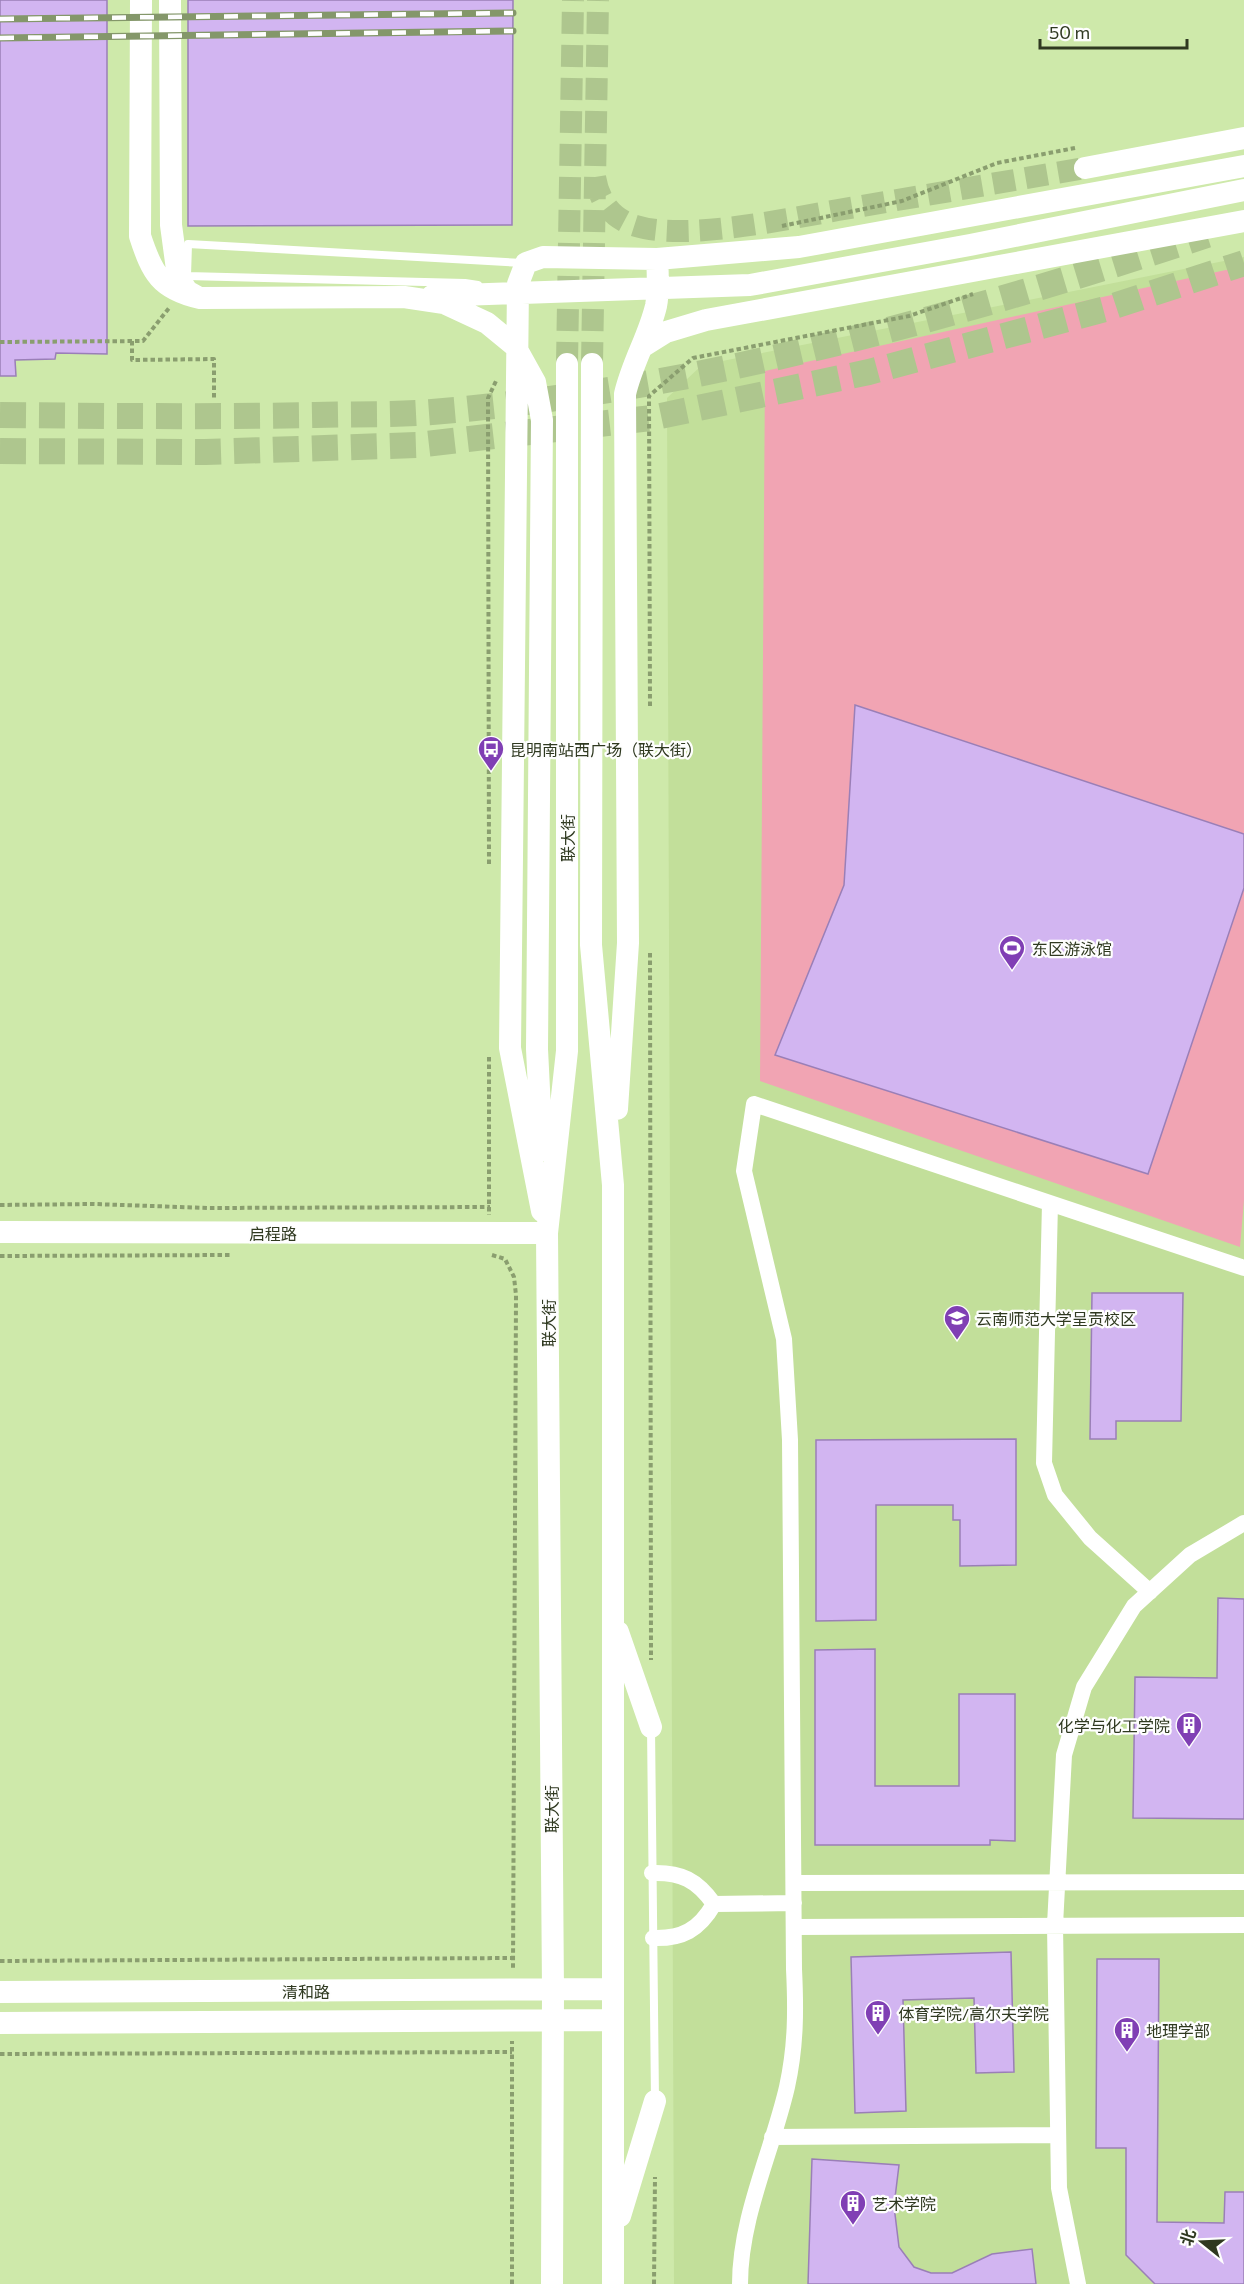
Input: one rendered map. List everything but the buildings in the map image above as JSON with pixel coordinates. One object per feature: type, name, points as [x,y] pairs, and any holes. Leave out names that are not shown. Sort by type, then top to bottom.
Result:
[{"type":"main road","points":[[141,0],[140,236],[149,265],[164,284],[190,296],[404,297],[479,292],[750,285],[970,245],[1240,191]]},
{"type":"main road","points":[[170,0],[171,225],[181,285],[190,296]]},
{"type":"main road","points":[[1082,158],[1244,138]]},
{"type":"main road","points":[[547,1233],[510,1048],[517,310],[518,284],[526,263],[543,257],[657,259],[799,247],[1244,165]]},
{"type":"main road","points":[[642,346],[666,332],[706,320],[1244,221]]},
{"type":"main road","points":[[613,1185],[628,943],[625,393],[630,372],[656,305],[657,259]]},
{"type":"main road","points":[[404,297],[444,303],[487,323],[515,346],[535,382],[542,420],[537,1048],[547,1233]]},
{"type":"main road","name":"联大街","points":[[552,2284],[553,1991],[547,1233],[567,1051],[567,364]]},
{"type":"main road","name":"联大街","points":[[592,364],[591,945],[613,1185],[613,2284]]},
{"type":"main road","name":"启程路","points":[[0,1232],[547,1233]]},
{"type":"main road","points":[[612,1616],[651,1726]]},
{"type":"main road","name":"清和路","points":[[0,1992],[612,1989]]},
{"type":"main road","name":"清和路","points":[[0,2023],[612,2020]]},
{"type":"main road","points":[[613,2240],[655,2101]]},
{"type":"street","points":[[740,2284],[740,2262],[787,2088],[797,2025],[794,1927],[790,1440],[784,1339],[744,1171],[754,1104],[1244,1268]]},
{"type":"street","points":[[1050,1203],[1044,1463],[1055,1495],[1090,1538],[1150,1592]]},
{"type":"street","points":[[1078,2284],[1059,2188],[1055,1925],[1064,1755],[1084,1687],[1134,1606],[1190,1556],[1244,1523]]},
{"type":"street","points":[[652,1873],[670,1872],[688,1878],[703,1889],[714,1904]]},
{"type":"street","points":[[794,1883],[1244,1882]]},
{"type":"street","points":[[714,1904],[794,1903]]},
{"type":"street","points":[[653,1938],[672,1939],[690,1933],[704,1921],[714,1904]]},
{"type":"street","points":[[794,1927],[1244,1925]]},
{"type":"street","points":[[772,2137],[1058,2135]]},
{"type":"lane","points":[[517,310],[490,288],[465,283],[187,276],[188,244],[526,263]]},
{"type":"lane","points":[[651,1726],[655,2101]]},
{"type":"path","points":[[770,228],[902,201],[997,163],[1082,158]]},
{"type":"path","points":[[650,708],[649,396],[693,358],[909,316],[979,292]]},
{"type":"path","points":[[0,342],[143,341],[190,296]]},
{"type":"path","points":[[132,341],[132,360],[214,359],[214,398]]},
{"type":"path","points":[[489,874],[488,398],[498,378]]},
{"type":"path","points":[[650,948],[651,1667]]},
{"type":"path","points":[[489,1053],[489,1234],[491,1254],[505,1259],[514,1276],[516,1295],[512,1991]]},
{"type":"path","points":[[0,1205],[94,1204],[209,1208],[490,1207]]},
{"type":"path","points":[[0,1961],[513,1958]]},
{"type":"path","points":[[512,2020],[512,2284]]},
{"type":"path","points":[[0,2054],[512,2052]]},
{"type":"path","points":[[654,2170],[654,2284]]},
{"type":"shaded area","name":"云南师范大学呈贡校区","points":[[1244,257],[1244,2284],[674,2284],[667,398],[702,365]]},
{"type":"shaded area","points":[[1244,266],[1244,1200],[1240,1247],[760,1081],[765,371]]},
{"type":"tunnel","points":[[567,364],[573,0]]},
{"type":"tunnel","points":[[592,364],[598,0]]},
{"type":"tunnel","points":[[595,177],[603,201],[620,219],[636,226],[656,230],[681,231],[764,223],[1085,168]]},
{"type":"tunnel","points":[[0,415],[388,414],[432,412],[531,401],[629,387],[727,368],[921,321],[1207,235]]},
{"type":"tunnel","points":[[0,451],[205,452],[417,445],[651,418],[869,372],[1105,309],[1244,263]]},
{"type":"railway","points":[[0,19],[513,13]]},
{"type":"railway","points":[[0,38],[513,31]]},
{"type":"place","name":"昆明南站西广场（联大街）","points":[[491,772]]},
{"type":"place","name":"东区游泳馆","points":[[1012,971]]},
{"type":"place","name":"云南师范大学呈贡校区","points":[[957,1341]]},
{"type":"place","name":"化学与化工学院","points":[[1189,1748]]},
{"type":"place","name":"体育学院/高尔夫学院","points":[[878,2036]]},
{"type":"place","name":"地理学部","points":[[1127,2053]]},
{"type":"place","name":"艺术学院","points":[[853,2226]]}]
